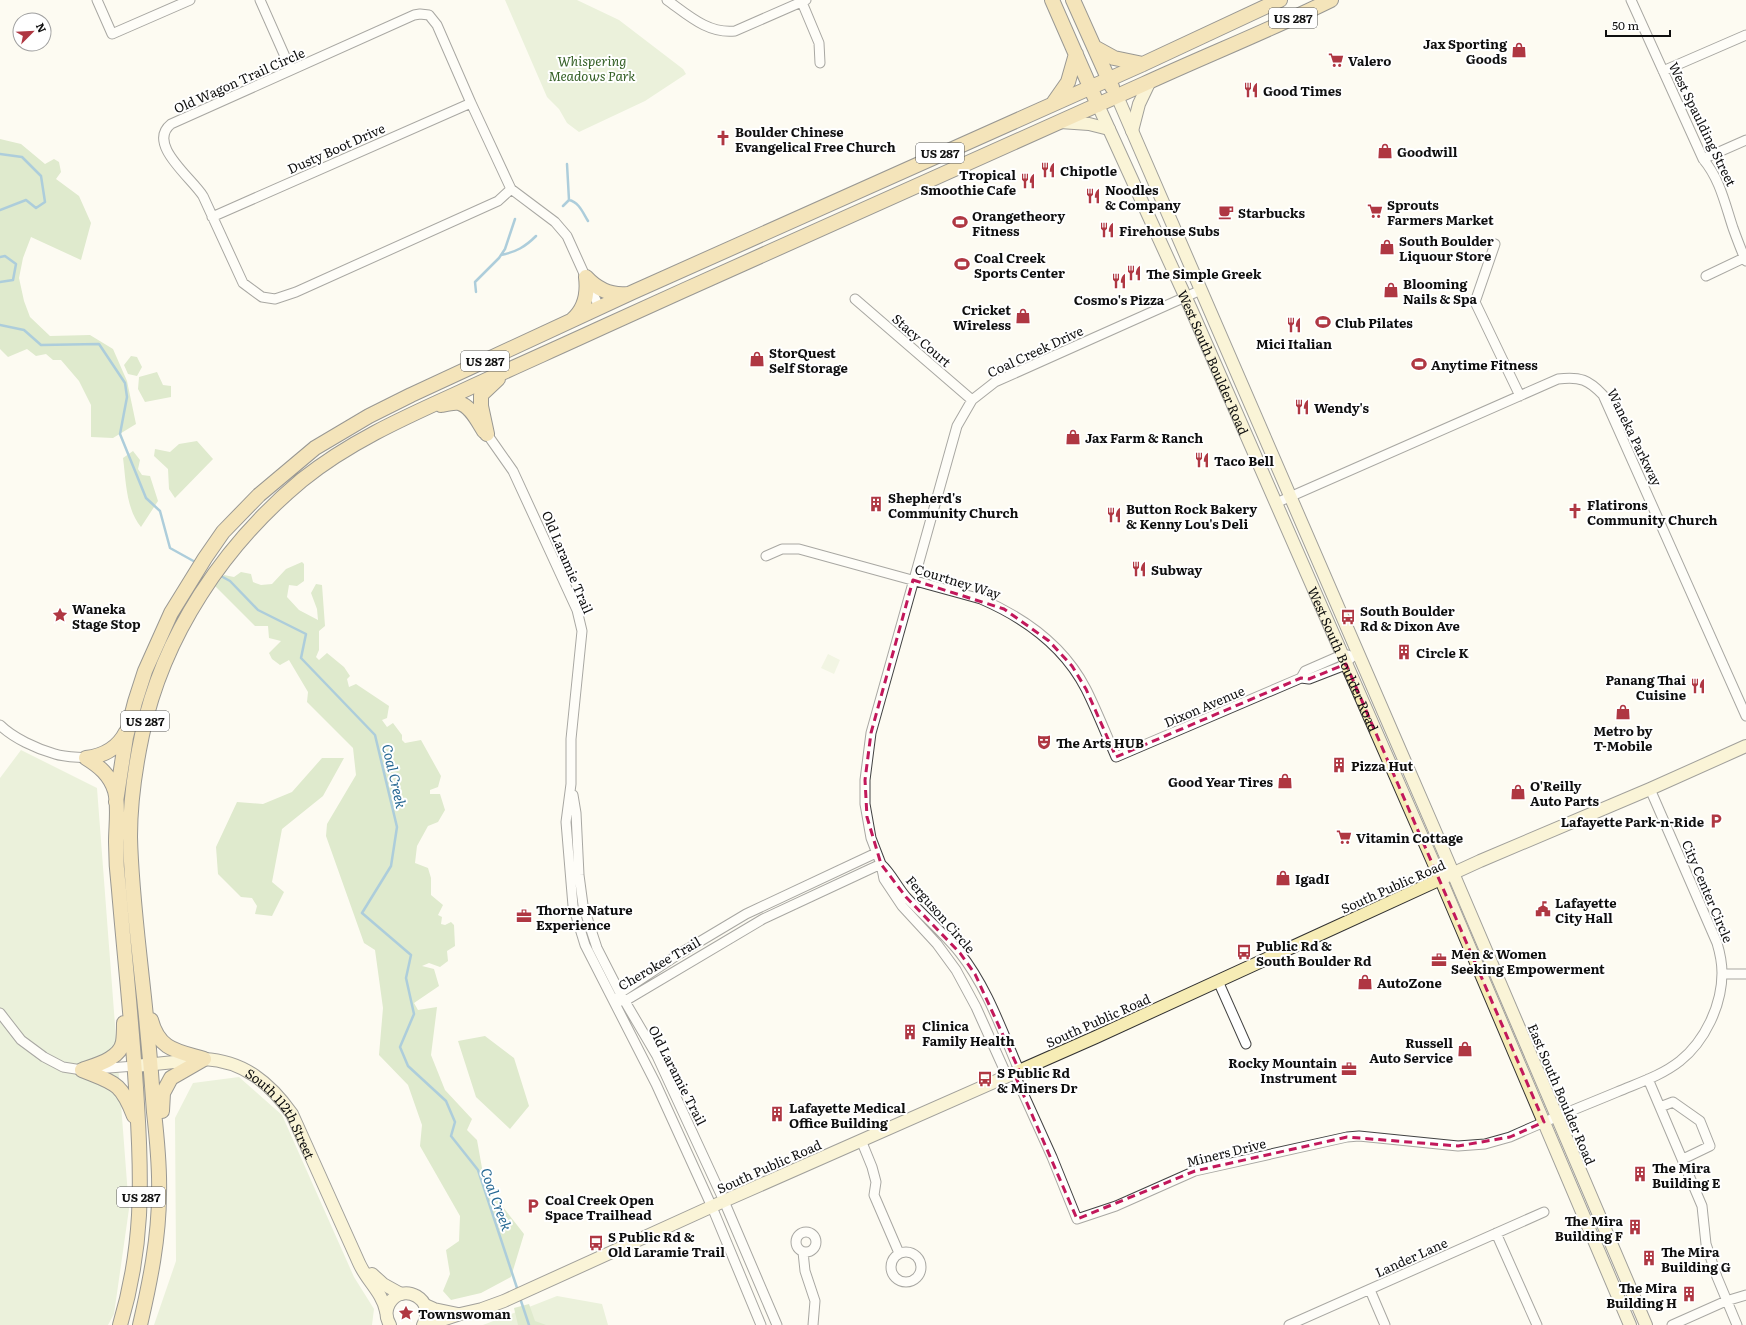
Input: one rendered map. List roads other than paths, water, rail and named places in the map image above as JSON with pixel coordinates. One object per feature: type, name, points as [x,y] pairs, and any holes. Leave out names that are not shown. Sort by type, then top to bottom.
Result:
[{"type":"main road","name":"West South Boulder Road","points":[[1052,0],[1186,298],[1441,880]]},
{"type":"main road","name":"West South Boulder Road","points":[[1073,0],[1132,131],[1453,874]]},
{"type":"main road","name":"US 287","points":[[120,1325],[131,1286],[138,1237],[141,1182],[135,1066],[117,878],[116,802],[128,727],[145,671],[157,642],[186,586],[223,532],[281,475],[315,448],[369,416],[411,395],[600,309],[633,292],[1054,102],[1143,64],[1280,0]]},
{"type":"main road","name":"US 287","points":[[140,1325],[158,1225],[159,1162],[144,995],[133,896],[130,844],[136,766],[146,718],[160,675],[184,622],[199,596],[238,543],[258,520],[322,464],[390,424],[1331,0]]},
{"type":"main road","points":[[1094,47],[1114,58],[1143,64]]},
{"type":"main road","points":[[1054,102],[1068,82],[1076,54]]},
{"type":"main road","points":[[1132,131],[1139,104],[1150,81]]},
{"type":"main road","points":[[1060,122],[1089,124],[1109,129]]},
{"type":"main road","points":[[586,277],[595,286],[606,292],[619,295],[633,292]]},
{"type":"main road","points":[[566,324],[575,317],[584,303],[587,294],[586,277]]},
{"type":"main road","points":[[581,337],[597,320],[600,309]]},
{"type":"main road","points":[[487,434],[481,406],[481,395],[511,369]]},
{"type":"main road","points":[[430,406],[458,402],[470,410],[487,434]]},
{"type":"main road","points":[[86,758],[98,756],[113,748],[125,735],[128,727]]},
{"type":"main road","name":"South Public Road","points":[[427,1325],[504,1301],[1453,874],[1746,746]]},
{"type":"main road","points":[[86,758],[99,766],[106,773],[115,792],[116,802]]},
{"type":"main road","name":"East South Boulder Road","points":[[1453,874],[1646,1325]]},
{"type":"main road","points":[[1441,880],[1630,1325]]},
{"type":"main road","points":[[82,1070],[101,1063],[114,1055],[123,1044],[127,974]]},
{"type":"main road","points":[[144,995],[155,1034],[172,1049],[204,1059]]},
{"type":"main road","points":[[159,1162],[163,1093],[171,1078],[204,1059]]},
{"type":"main road","name":"South 112th Street","points":[[135,1066],[215,1059],[250,1072],[268,1085],[279,1096],[292,1114],[363,1272],[381,1296],[387,1320]]},
{"type":"main road","points":[[82,1070],[116,1084],[128,1101],[139,1130]]},
{"type":"main road","name":"South 112th Street","points":[[353,1249],[383,1284],[401,1294]]},
{"type":"main road","name":"South Public Road","points":[[401,1294],[408,1293],[417,1296],[425,1305],[434,1309],[460,1314]]},
{"type":"main road","points":[[387,1320],[392,1299],[401,1294]]},
{"type":"main road","points":[[423,1325],[427,1313],[425,1305]]},
{"type":"street","points":[[97,0],[112,34],[190,0]]},
{"type":"street","points":[[260,0],[291,70]]},
{"type":"street","points":[[667,0],[707,28],[724,33],[735,31],[803,1],[819,43],[820,63]]},
{"type":"street","name":"West Spaulding Street","points":[[1631,0],[1703,159],[1711,169],[1724,198],[1733,229],[1746,259]]},
{"type":"street","name":"Old Wagon Trail Circle","points":[[511,189],[498,201],[438,229],[296,292],[275,299],[262,297],[243,283],[198,188],[176,164],[163,141],[166,128],[171,124],[414,15],[429,15],[437,26],[511,189],[555,222],[567,236],[600,309]]},
{"type":"street","points":[[1663,71],[1746,34]]},
{"type":"street","name":"Dusty Boot Drive","points":[[212,217],[471,103]]},
{"type":"street","points":[[1703,159],[1746,140]]},
{"type":"street","points":[[1495,244],[1475,302],[1520,396]]},
{"type":"street","points":[[1706,276],[1746,259]]},
{"type":"street","name":"Coal Creek Drive","points":[[881,700],[956,426],[972,400],[995,382],[1201,290]]},
{"type":"street","name":"Stacy Court","points":[[855,299],[972,400]]},
{"type":"street","name":"Waneka Parkway","points":[[1276,503],[1558,379],[1572,377],[1582,379],[1591,384],[1603,396],[1746,716]]},
{"type":"street","name":"Old Laramie Trail","points":[[487,434],[513,471],[576,610],[582,631],[571,739],[570,784],[566,822],[573,906],[585,945],[653,1077],[712,1207],[761,1325]]},
{"type":"street","name":"Courtney Way","points":[[766,556],[782,549],[798,549],[980,599],[1004,609],[1028,624],[1049,641],[1072,666],[1086,689],[1116,757]]},
{"type":"street","name":"Dixon Avenue","points":[[1116,757],[1302,678],[1305,671],[1344,660],[1357,653]]},
{"type":"street","name":"Ferguson Circle","points":[[881,700],[871,733],[865,780],[867,817],[884,878],[894,895],[912,918],[948,956],[1013,1073]]},
{"type":"street","points":[[0,725],[32,745],[55,754],[86,758]]},
{"type":"street","name":"Old Laramie Trail","points":[[570,784],[576,814],[579,875],[583,905],[597,948],[622,997],[657,1056],[724,1201],[778,1325]]},
{"type":"street","name":"City Center Circle","points":[[1544,1122],[1660,1074],[1678,1062],[1698,1042],[1707,1029],[1714,1014],[1722,974],[1718,943],[1650,789]]},
{"type":"street","name":"Cherokee Trail","points":[[622,997],[679,954],[746,914],[876,853]]},
{"type":"street","name":"Ferguson Circle","points":[[881,864],[890,872],[906,897],[953,945],[971,968],[987,998],[1013,1073]]},
{"type":"street","name":"Cherokee Trail","points":[[614,1002],[763,919],[881,864]]},
{"type":"street","points":[[1722,974],[1746,974]]},
{"type":"street","points":[[1218,981],[1246,1044]]},
{"type":"street","points":[[0,1013],[21,1040],[44,1057],[63,1067],[82,1070],[135,1066]]},
{"type":"street","name":"Miners Drive","points":[[1013,1073],[1052,1157],[1077,1219],[1116,1206],[1195,1171],[1347,1137],[1359,1136],[1458,1146],[1484,1144],[1510,1137],[1544,1122]]},
{"type":"street","points":[[1648,1079],[1683,1158],[1702,1206],[1706,1244],[1716,1277],[1737,1325]]},
{"type":"street","points":[[1660,1107],[1673,1102],[1700,1122],[1710,1146],[1683,1158]]},
{"type":"street","points":[[861,1140],[872,1167],[876,1182],[874,1195],[899,1253]]},
{"type":"street","name":"Lander Lane","points":[[1289,1325],[1544,1212]]},
{"type":"street","points":[[1496,1233],[1534,1324]]},
{"type":"street","points":[[803,1252],[806,1271],[815,1301],[813,1325]]},
{"type":"street","points":[[1370,1290],[1385,1325]]},
{"type":"street","points":[[1672,1325],[1726,1301],[1746,1295]]},
{"type":"waterway","name":"Coal Creek","points":[[0,154],[22,157],[41,176],[45,202],[36,208],[26,200],[0,210]]},
{"type":"waterway","points":[[563,206],[569,200],[567,164]]},
{"type":"waterway","points":[[569,200],[578,205],[588,221]]},
{"type":"waterway","points":[[476,292],[475,282],[499,258],[505,249],[515,219]]},
{"type":"waterway","points":[[501,255],[520,248],[536,236]]},
{"type":"waterway","name":"Coal Creek","points":[[0,257],[5,256],[16,264],[13,280],[0,282]]},
{"type":"waterway","name":"Coal Creek","points":[[0,325],[24,330],[41,345],[99,344],[125,383],[127,397],[120,434],[146,498],[160,511],[170,548],[197,563]]},
{"type":"waterway","name":"Coal Creek","points":[[219,575],[230,581],[258,610],[306,634],[301,658],[375,735],[397,827],[391,866],[362,913],[411,955],[406,978],[414,1014],[400,1047],[408,1066],[446,1101],[455,1122],[451,1136],[478,1170],[518,1291]]},
{"type":"waterway","name":"Coal Creek","points":[[520,1298],[529,1325]]},
{"type":"place","name":"Jax Sporting Goods","points":[[1519,50]]},
{"type":"place","name":"Valero","points":[[1336,60]]},
{"type":"place","name":"Good Times","points":[[1251,90]]},
{"type":"place","name":"Boulder Chinese Evangelical Free Church","points":[[723,138]]},
{"type":"place","name":"Goodwill","points":[[1385,151]]},
{"type":"place","name":"Chipotle","points":[[1048,170]]},
{"type":"place","name":"Tropical Smoothie Cafe","points":[[1028,181]]},
{"type":"place","name":"Noodles & Company","points":[[1093,196]]},
{"type":"place","name":"Sprouts Farmers Market","points":[[1375,211]]},
{"type":"place","name":"Starbucks","points":[[1226,212]]},
{"type":"place","name":"Orangetheory Fitness","points":[[960,222]]},
{"type":"place","name":"Firehouse Subs","points":[[1107,230]]},
{"type":"place","name":"South Boulder Liquour Store","points":[[1387,247]]},
{"type":"place","name":"Coal Creek Sports Center","points":[[962,264]]},
{"type":"place","name":"The Simple Greek","points":[[1134,273]]},
{"type":"place","name":"Cosmo's Pizza","points":[[1119,281]]},
{"type":"place","name":"Blooming Nails & Spa","points":[[1391,290]]},
{"type":"place","name":"Cricket Wireless","points":[[1023,316]]},
{"type":"place","name":"Club Pilates","points":[[1323,322]]},
{"type":"place","name":"Mici Italian","points":[[1294,325]]},
{"type":"place","name":"StorQuest Self Storage","points":[[757,359]]},
{"type":"place","name":"Anytime Fitness","points":[[1419,364]]},
{"type":"place","name":"Wendy's","points":[[1302,407]]},
{"type":"place","name":"Jax Farm & Ranch","points":[[1073,437]]},
{"type":"place","name":"Taco Bell","points":[[1202,460]]},
{"type":"place","name":"Shepherd's Community Church","points":[[876,504]]},
{"type":"place","name":"Flatirons Community Church","points":[[1575,511]]},
{"type":"place","name":"Button Rock Bakery & Kenny Lou's Deli","points":[[1114,515]]},
{"type":"place","name":"Subway","points":[[1139,569]]},
{"type":"place","name":"Waneka Stage Stop","points":[[60,615]]},
{"type":"place","name":"South Boulder Rd & Dixon Ave","points":[[1348,617]]},
{"type":"place","name":"Circle K","points":[[1404,652]]},
{"type":"place","name":"Panang Thai Cuisine","points":[[1698,686]]},
{"type":"place","name":"Metro by T-Mobile","points":[[1623,712]]},
{"type":"place","name":"The Arts HUB","points":[[1044,742]]},
{"type":"place","name":"Pizza Hut","points":[[1339,765]]},
{"type":"place","name":"Good Year Tires","points":[[1285,781]]},
{"type":"place","name":"O'Reilly Auto Parts","points":[[1518,792]]},
{"type":"place","name":"Lafayette Park-n-Ride","points":[[1716,821]]},
{"type":"place","name":"Vitamin Cottage","points":[[1344,837]]},
{"type":"place","name":"IgadI","points":[[1283,878]]},
{"type":"place","name":"Lafayette City Hall","points":[[1543,909]]},
{"type":"place","name":"Thorne Nature Experience","points":[[524,916]]},
{"type":"place","name":"Public Rd & South Boulder Rd","points":[[1244,952]]},
{"type":"place","name":"Men & Women Seeking Empowerment","points":[[1439,960]]},
{"type":"place","name":"AutoZone","points":[[1365,982]]},
{"type":"place","name":"Clinica Family Health","points":[[910,1032]]},
{"type":"place","name":"Russell Auto Service","points":[[1465,1049]]},
{"type":"place","name":"Rocky Mountain Instrument","points":[[1349,1069]]},
{"type":"place","name":"S Public Rd & Miners Dr","points":[[985,1079]]},
{"type":"place","name":"Lafayette Medical Office Building","points":[[777,1114]]},
{"type":"place","name":"The Mira Building E","points":[[1640,1174]]},
{"type":"place","name":"Coal Creek Open Space Trailhead","points":[[533,1206]]},
{"type":"place","name":"The Mira Building F","points":[[1635,1227]]},
{"type":"place","name":"S Public Rd & Old Laramie Trail","points":[[596,1243]]},
{"type":"place","name":"The Mira Building G","points":[[1649,1258]]},
{"type":"place","name":"The Mira Building H","points":[[1689,1294]]},
{"type":"place","name":"Townswoman","points":[[406,1313]]},
{"type":"park label","name":"Whispering Meadows Park","points":[[592,68]]}]
